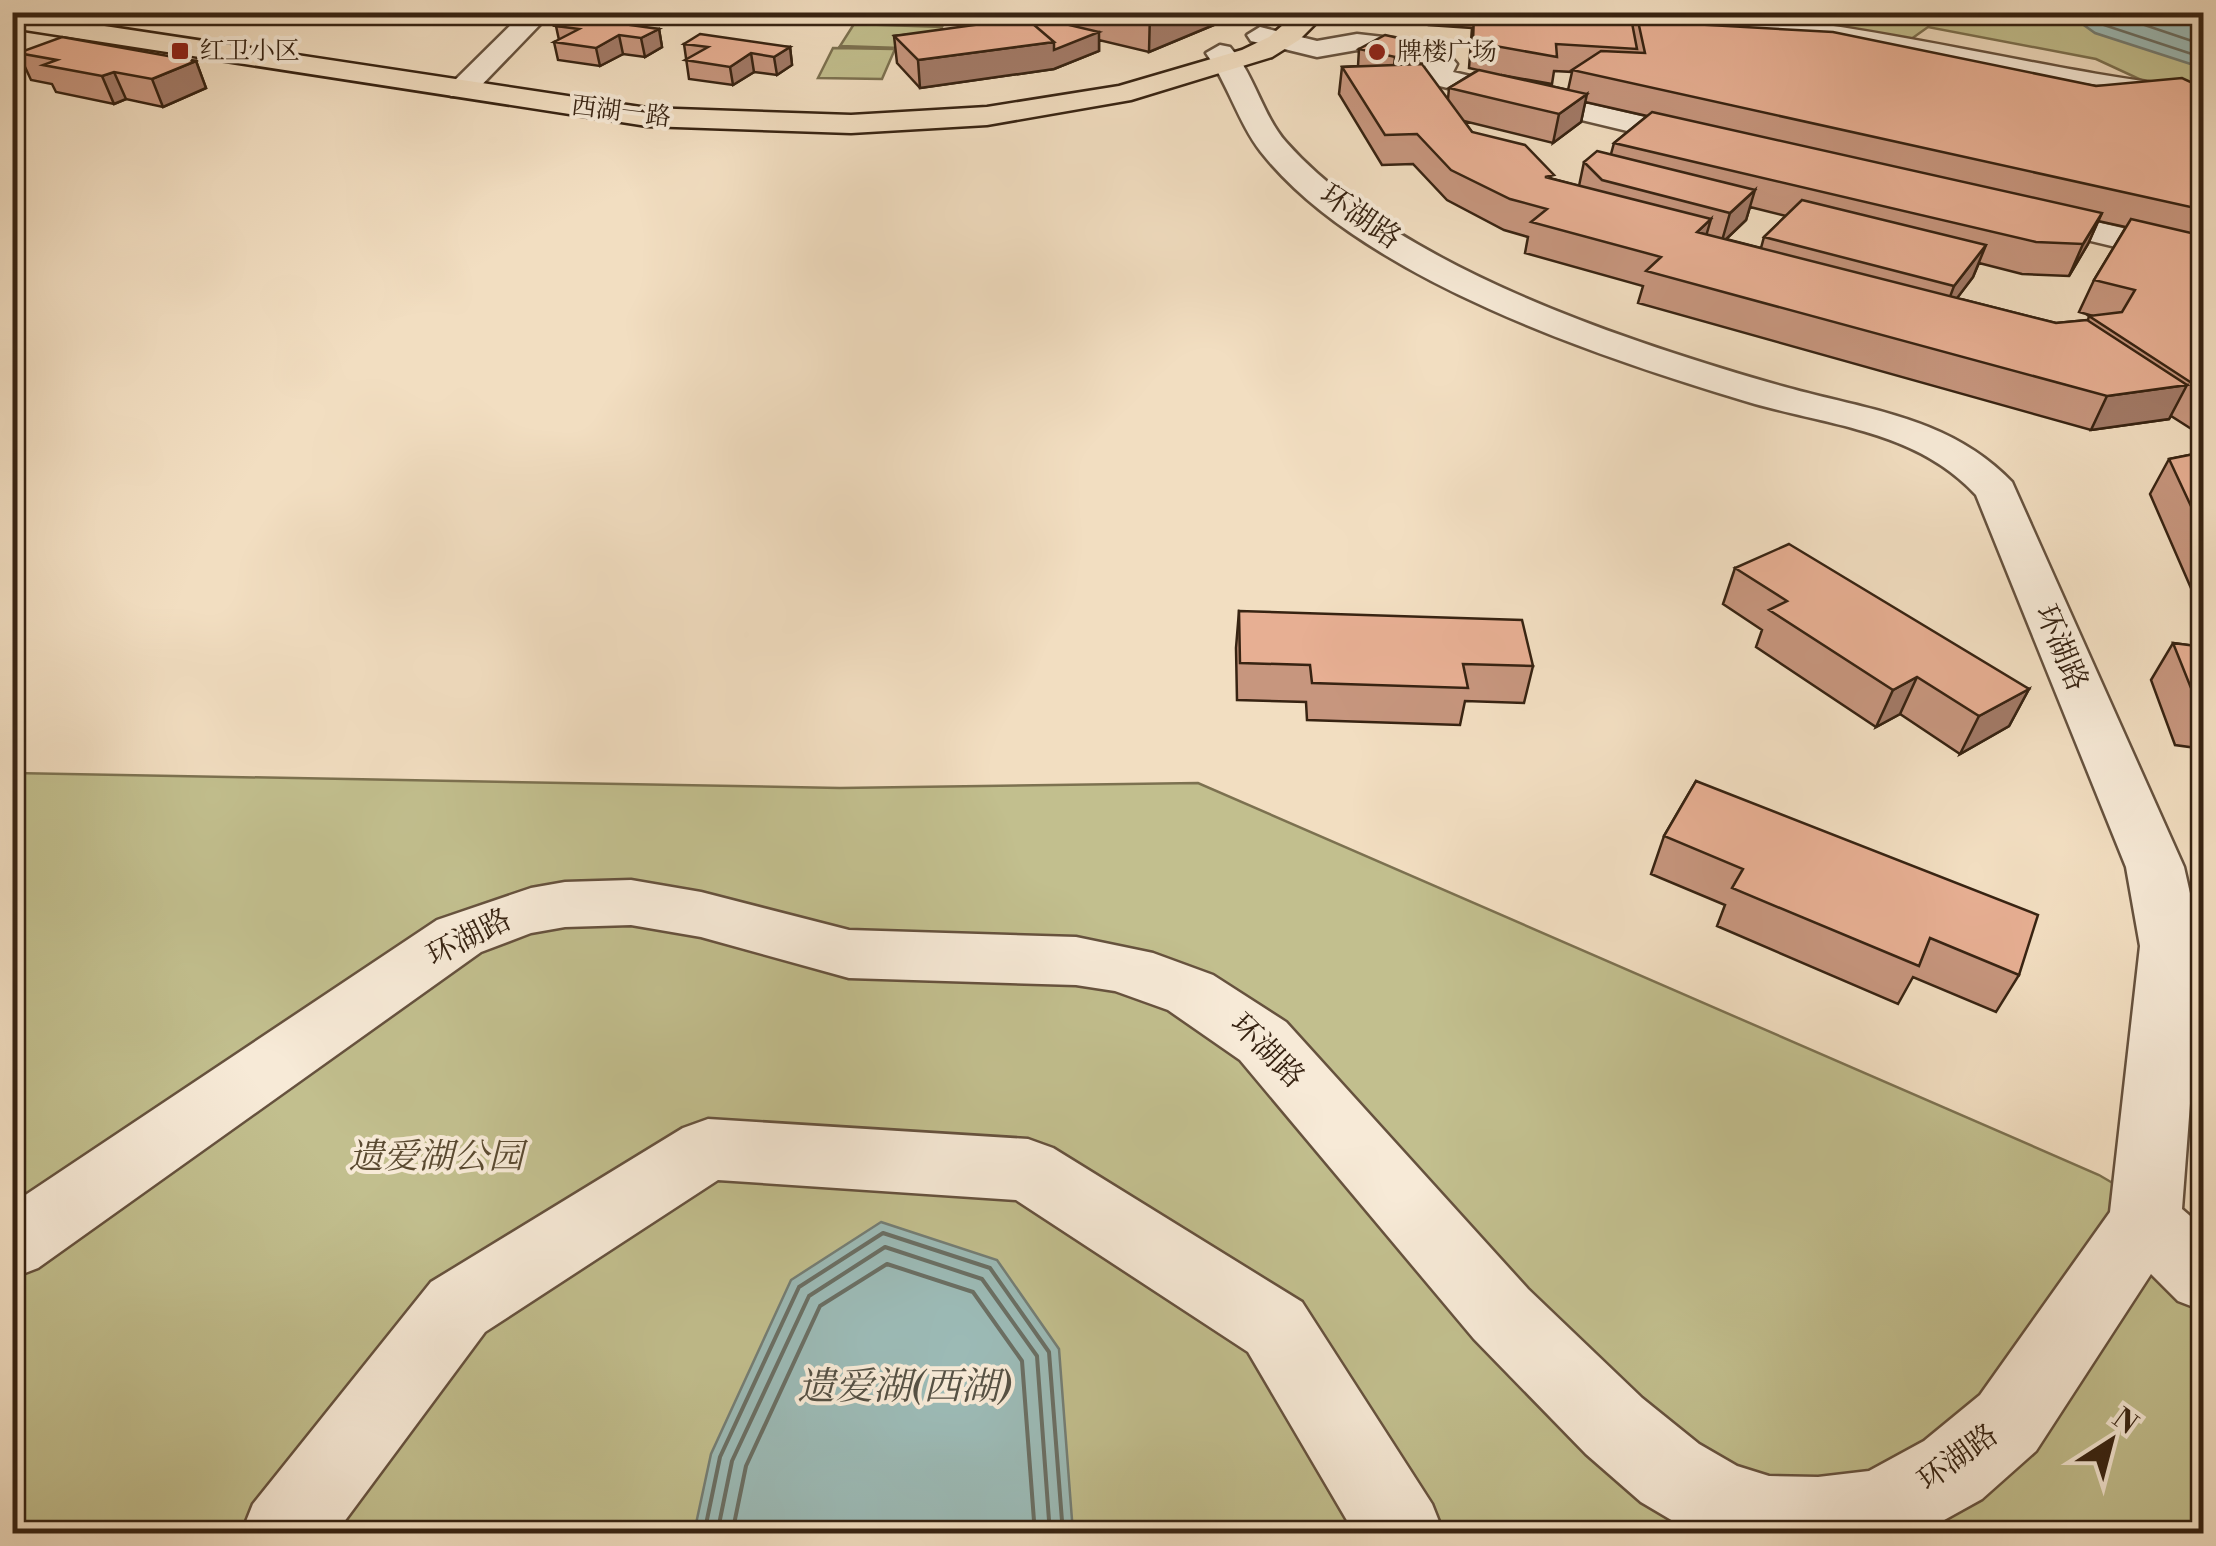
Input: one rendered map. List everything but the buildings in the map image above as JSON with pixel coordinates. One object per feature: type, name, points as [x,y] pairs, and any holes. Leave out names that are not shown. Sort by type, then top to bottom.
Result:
[{"type":"main road","name":"西湖一路","points":[[34,12],[667,119],[746,125],[866,123],[1032,110],[1140,90],[1257,41]]},
{"type":"main road","points":[[1257,41],[1314,12]]},
{"type":"main road","name":"西湖一路","points":[[12,20],[468,84]]},
{"type":"street","points":[[468,84],[540,12]]},
{"type":"street","points":[[1676,12],[1719,24],[1849,36],[2140,91],[2204,98]]},
{"type":"street","points":[[1257,41],[1317,49],[1356,42],[1401,47],[1436,57],[1443,64],[1424,80],[1743,149]]},
{"type":"street","name":"环湖路","points":[[12,1245],[459,936],[512,913],[574,901],[634,901],[835,952],[886,957],[1054,956],[1112,965],[1183,987],[1228,1010],[1263,1040],[1501,1314],[1614,1426],[1670,1472],[1719,1502],[1770,1518],[1818,1519],[1877,1511],[1953,1470],[2008,1423],[2145,1220],[2179,871],[1996,491],[1981,471],[1933,441],[1646,356],[1488,294],[1387,236],[1297,173],[1252,115],[1257,41]]},
{"type":"street","points":[[1317,49],[1310,56],[1315,65],[1342,78]]},
{"type":"street","points":[[1992,208],[2204,258]]},
{"type":"street","points":[[283,1534],[458,1307],[708,1149],[1028,1170],[1275,1327],[1402,1534]]},
{"type":"street","points":[[2145,1220],[2204,1277]]},
{"type":"green space","points":[[1694,13],[2203,13],[2203,91],[2165,91],[2096,59],[1928,27],[1907,42]]},
{"type":"green space","points":[[854,24],[942,27],[931,49],[840,46]]},
{"type":"green space","points":[[833,48],[895,49],[882,79],[818,78]]},
{"type":"green space","name":"遗爱湖公园","points":[[13,773],[840,788],[1198,783],[2099,1175],[2203,1236],[2203,1533],[13,1534]]},
{"type":"water","points":[[2067,13],[2203,13],[2203,68],[2095,33]]},
{"type":"water","name":"遗爱湖(西湖)","points":[[881,1222],[997,1260],[1059,1349],[1073,1533],[694,1533],[711,1454],[791,1280]]},
{"type":"place","name":"红卫小区","points":[[180,51]]},
{"type":"place","name":"牌楼广场","points":[[1377,52]]}]
